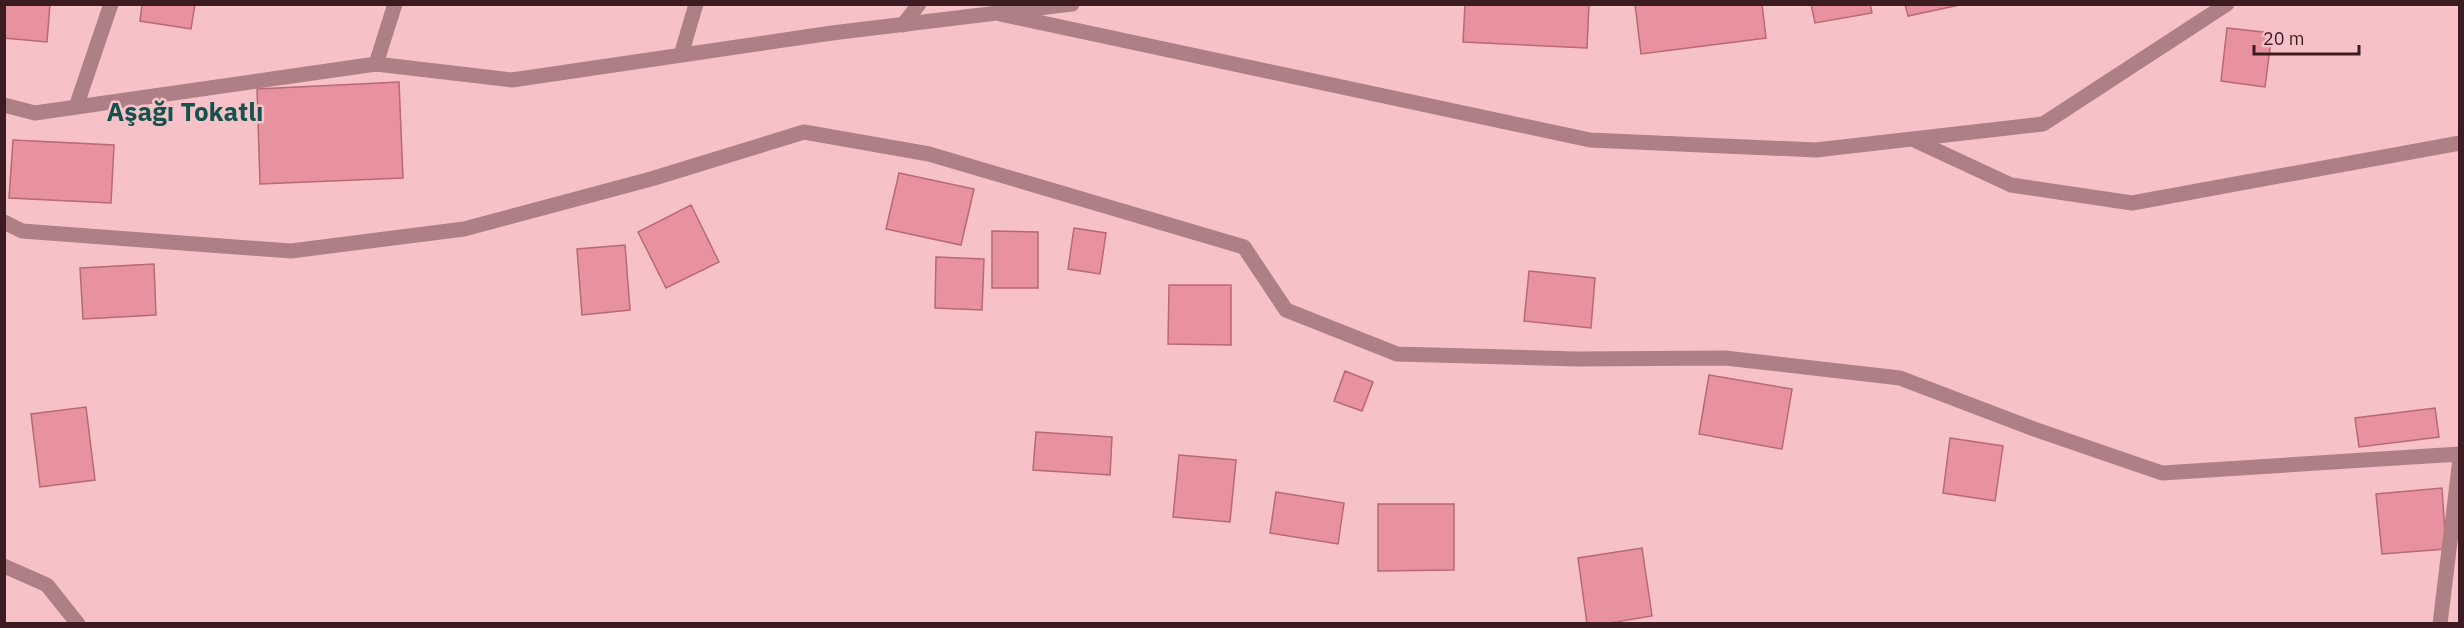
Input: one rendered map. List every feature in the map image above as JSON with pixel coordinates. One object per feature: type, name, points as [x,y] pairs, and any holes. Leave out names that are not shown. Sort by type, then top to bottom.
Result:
[{"type":"street","points":[[76,107],[111,4]]},
{"type":"street","points":[[376,64],[394,4]]},
{"type":"street","points":[[681,55],[696,4]]},
{"type":"street","points":[[903,25],[919,4]]},
{"type":"street","points":[[4,105],[35,113],[376,64],[512,80],[681,55],[1072,4]]},
{"type":"street","points":[[997,13],[1590,140],[1816,150],[2043,124],[2227,4]]},
{"type":"street","points":[[4,222],[22,231],[291,251],[464,229],[651,179],[804,132],[929,154],[1245,247],[1286,310],[1397,354],[1577,359],[1725,358],[1900,378],[2034,429],[2162,473],[2460,454]]},
{"type":"street","points":[[1912,139],[2012,185],[2132,203],[2460,143]]},
{"type":"street","points":[[2440,624],[2460,459]]},
{"type":"street","points":[[4,566],[47,585],[78,624]]},
{"type":"building","points":[[4,4],[50,4],[47,42],[4,38]]},
{"type":"building","points":[[142,4],[195,4],[191,29],[140,21]]},
{"type":"building","points":[[1465,4],[1589,4],[1587,48],[1463,42]]},
{"type":"building","points":[[1635,4],[1762,4],[1766,38],[1641,54]]},
{"type":"building","points":[[1811,4],[1870,4],[1872,13],[1815,23]]},
{"type":"building","points":[[1905,4],[1964,4],[1908,16]]},
{"type":"building","points":[[2227,28],[2272,33],[2265,87],[2221,81]]},
{"type":"building","points":[[399,82],[403,178],[260,184],[257,89]]},
{"type":"building","points":[[13,140],[114,145],[111,203],[9,198]]},
{"type":"building","points":[[899,173],[974,189],[961,245],[886,229]]},
{"type":"building","points":[[691,205],[719,262],[666,288],[638,232]]},
{"type":"building","points":[[1074,228],[1106,233],[1100,274],[1068,269]]},
{"type":"building","points":[[992,231],[1038,232],[1038,288],[992,288]]},
{"type":"building","points":[[625,245],[630,310],[582,315],[577,249]]},
{"type":"building","points":[[936,257],[984,259],[982,310],[935,308]]},
{"type":"building","points":[[154,264],[156,315],[83,319],[80,268]]},
{"type":"building","points":[[1529,271],[1595,278],[1591,328],[1524,321]]},
{"type":"building","points":[[1169,285],[1231,285],[1231,345],[1168,344]]},
{"type":"building","points":[[1345,371],[1373,382],[1362,411],[1334,401]]},
{"type":"building","points":[[1709,375],[1792,389],[1782,449],[1699,434]]},
{"type":"building","points":[[86,407],[95,480],[40,487],[31,414]]},
{"type":"building","points":[[2435,408],[2439,437],[2359,447],[2355,418]]},
{"type":"building","points":[[1036,432],[1112,437],[1110,475],[1033,470]]},
{"type":"building","points":[[1950,438],[2003,446],[1995,501],[1943,493]]},
{"type":"building","points":[[1179,455],[1236,460],[1230,522],[1173,517]]},
{"type":"building","points":[[2442,488],[2446,549],[2382,554],[2376,494]]},
{"type":"building","points":[[1276,492],[1344,503],[1338,544],[1270,533]]},
{"type":"building","points":[[1378,504],[1454,504],[1454,570],[1378,571]]},
{"type":"building","points":[[1642,548],[1652,616],[1604,624],[1587,624],[1578,558]]},
{"type":"district","name":"Aşağı Tokatlı","points":[[185,112]]}]
